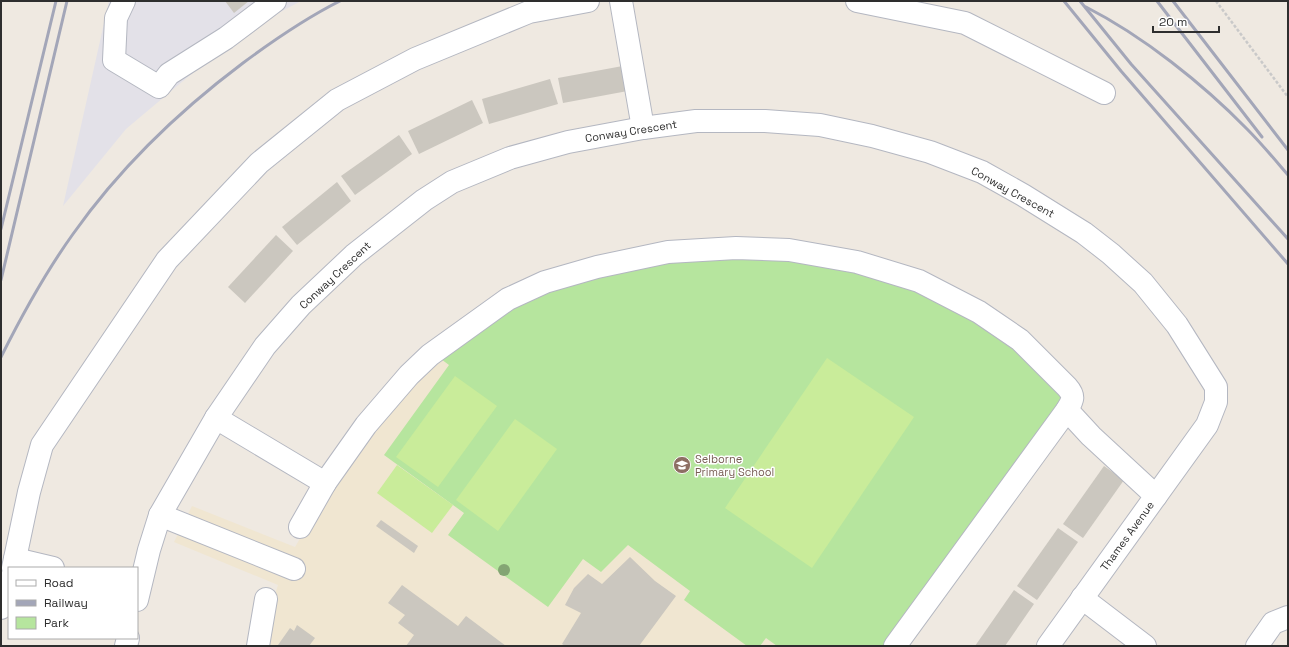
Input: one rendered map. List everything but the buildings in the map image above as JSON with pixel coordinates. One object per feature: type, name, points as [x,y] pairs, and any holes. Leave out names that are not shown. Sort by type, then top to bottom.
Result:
[{"type":"street","points":[[124,1],[116,18],[114,60],[159,87],[169,74],[226,38],[275,1]]},
{"type":"street","points":[[45,567],[14,563],[29,492],[42,445],[167,260],[259,163],[336,100],[415,58],[529,12],[588,1]]},
{"type":"street","points":[[621,1],[643,128]]},
{"type":"street","points":[[857,1],[965,24],[1104,93]]},
{"type":"street","name":"Conway Crescent","points":[[138,592],[148,550],[160,515],[216,418],[266,346],[301,305],[354,255],[424,200],[452,182],[510,158],[568,142],[643,128],[696,121],[765,120],[820,125],[872,136],[930,152],[982,172],[1023,195],[1084,233],[1111,254],[1142,283],[1177,325],[1216,387],[1216,402],[1207,426]]},
{"type":"street","points":[[300,527],[325,483],[366,425],[409,375],[430,355],[508,299],[545,282],[590,269],[668,252],[736,248],[789,250],[857,262],[919,281],[979,312],[1020,340],[1072,393],[1073,400],[895,646]]},
{"type":"street","points":[[1067,410],[1091,436],[1156,496]]},
{"type":"street","points":[[216,418],[325,483]]},
{"type":"street","name":"Thames Avenue","points":[[1048,646],[1207,426]]},
{"type":"street","points":[[160,515],[294,569]]},
{"type":"street","points":[[1,608],[8,584]]},
{"type":"street","points":[[1082,598],[1145,646]]},
{"type":"street","points":[[258,646],[266,599]]},
{"type":"street","points":[[1257,646],[1273,623],[1288,617]]},
{"type":"path","points":[[1216,1],[1288,97]]},
{"type":"shaded area","points":[[109,1],[301,1],[239,34],[126,129],[63,206]]},
{"type":"shaded area","points":[[437,356],[886,646],[260,646],[278,585],[174,542],[192,506],[295,547],[330,488],[361,442]]},
{"type":"green space","name":"Selborne Primary School","points":[[736,253],[887,276],[1004,337],[1063,397],[886,646],[777,646],[766,638],[760,646],[747,646],[684,600],[690,591],[628,545],[601,572],[583,559],[548,607],[448,535],[464,513],[384,455],[449,365],[437,356],[497,312],[598,271]]},
{"type":"green space","points":[[827,358],[914,417],[812,568],[725,508]]},
{"type":"green space","points":[[455,376],[497,406],[438,487],[396,457]]},
{"type":"green space","points":[[515,419],[557,449],[498,531],[456,500]]},
{"type":"green space","points":[[397,465],[453,505],[432,533],[377,493]]},
{"type":"railway","points":[[1,229],[56,1]]},
{"type":"railway","points":[[1,280],[67,1]]},
{"type":"railway","points":[[1,357],[34,294],[73,234],[130,164],[173,121],[219,81],[278,38],[340,1]]},
{"type":"railway","points":[[1064,1],[1121,71],[1288,264]]},
{"type":"railway","points":[[1080,1],[1131,64],[1288,239]]},
{"type":"railway","points":[[1157,1],[1262,137]]},
{"type":"railway","points":[[1173,1],[1288,150]]},
{"type":"railway","points":[[1086,7],[1150,46],[1192,78],[1247,129],[1288,175]]},
{"type":"place","name":"Selborne Primary School","points":[[682,465]]}]
